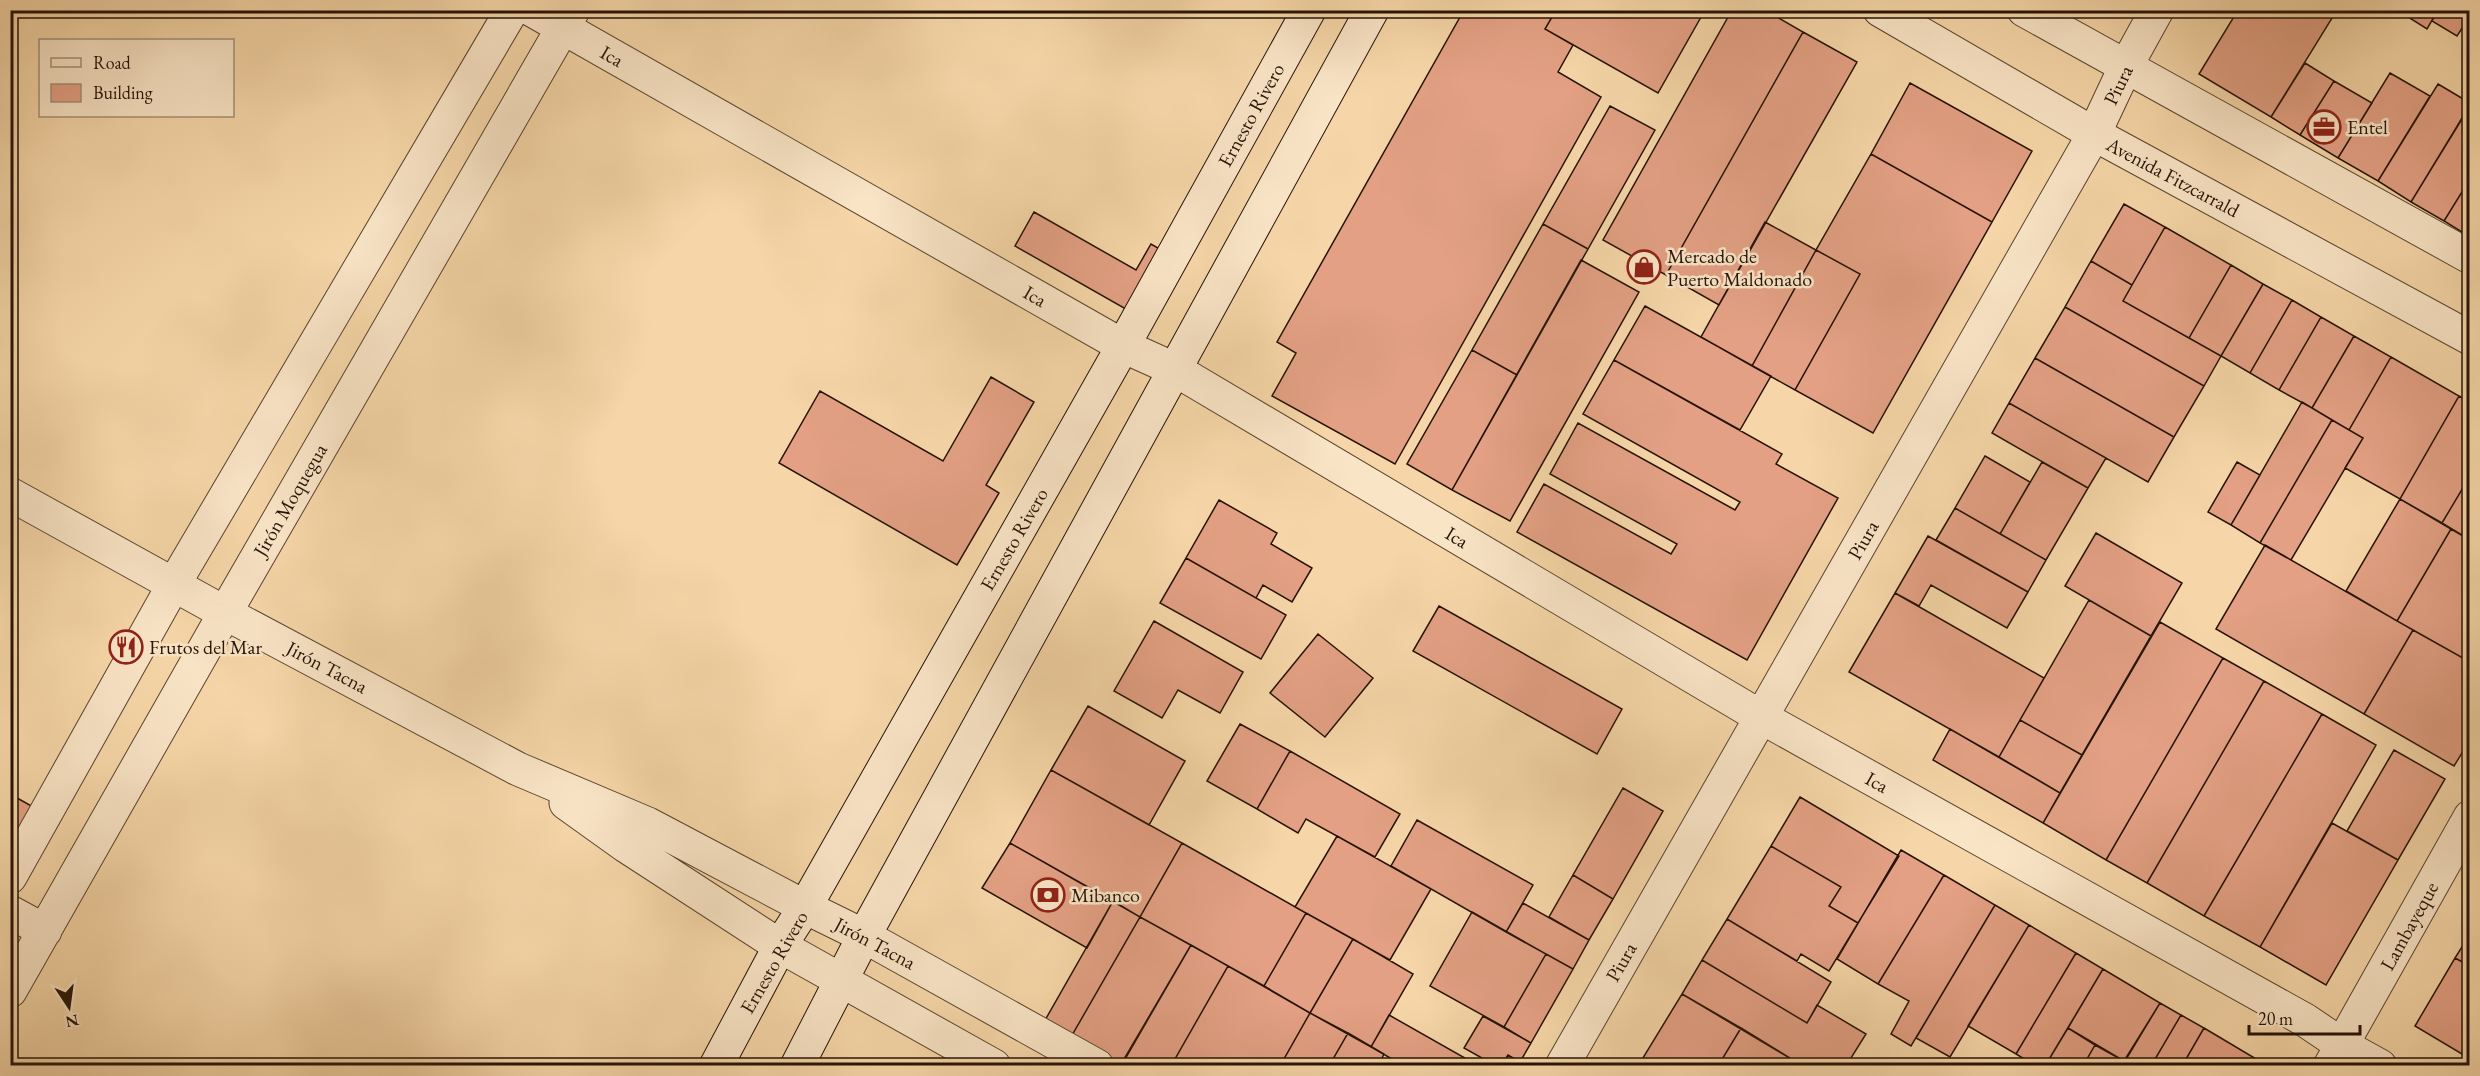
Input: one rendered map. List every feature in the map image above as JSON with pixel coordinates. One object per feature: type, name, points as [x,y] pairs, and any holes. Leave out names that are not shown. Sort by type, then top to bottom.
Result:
[{"type":"street","points":[[10,877],[174,584],[512,10]]},
{"type":"street","name":"Ica","points":[[532,10],[568,19],[1123,346],[1174,369],[1761,717],[2294,1015],[2336,1055],[2380,1065]]},
{"type":"street","name":"Ernesto Rivero","points":[[716,1065],[780,946],[805,907],[1123,346],[1309,10]]},
{"type":"street","points":[[797,1065],[864,936],[1372,10]]},
{"type":"street","name":"Avenida Fitzcarrald","points":[[1880,10],[2094,134],[2469,338]]},
{"type":"street","points":[[2024,10],[2469,257]]},
{"type":"street","name":"Piura","points":[[1562,1065],[2094,134],[2125,68],[2157,10]]},
{"type":"street","name":"Jirón Moquegua","points":[[10,991],[568,19]]},
{"type":"street","name":"Jirón Tacna","points":[[10,494],[225,613],[518,769],[648,824],[864,936],[1097,1065]]},
{"type":"street","name":"Jirón Tacna","points":[[518,769],[626,846],[780,946],[994,1065]]},
{"type":"street","name":"Lambayeque","points":[[2336,1055],[2469,817]]},
{"type":"street","points":[[10,912],[45,931]]},
{"type":"building","points":[[1464,10],[1556,10],[1545,29],[1573,45],[1558,72],[1601,97],[1395,464],[1272,396],[1296,353],[1277,342]]},
{"type":"building","points":[[1556,10],[1705,10],[1658,93],[1545,29]]},
{"type":"building","points":[[1732,10],[1765,10],[1803,32],[1666,275],[1603,240]]},
{"type":"building","points":[[2238,10],[2337,10],[2271,117],[2199,74]]},
{"type":"building","points":[[2397,10],[2438,10],[2427,29]]},
{"type":"building","points":[[2438,10],[2470,10],[2470,16],[2457,36],[2432,21]]},
{"type":"building","points":[[1803,32],[1857,62],[1719,305],[1666,275]]},
{"type":"building","points":[[2305,63],[2334,81],[2300,135],[2271,117]]},
{"type":"building","points":[[2390,73],[2430,96],[2378,181],[2338,158]]},
{"type":"building","points":[[2334,81],[2372,103],[2338,158],[2300,135]]},
{"type":"building","points":[[1910,83],[2032,151],[1992,222],[1871,154]]},
{"type":"building","points":[[2438,84],[2470,103],[2470,106],[2411,202],[2378,181]]},
{"type":"building","points":[[1610,106],[1655,130],[1588,249],[1543,224]]},
{"type":"building","points":[[2462,118],[2470,123],[2470,179],[2444,221],[2411,202]]},
{"type":"building","points":[[1871,154],[1992,222],[1873,433],[1795,390],[1860,274],[1816,250]]},
{"type":"building","points":[[2470,179],[2470,237],[2444,221]]},
{"type":"building","points":[[2124,204],[2165,227],[2132,285],[2091,261]]},
{"type":"building","points":[[1034,212],[1136,270],[1151,244],[1165,252],[1131,312],[1015,246]]},
{"type":"building","points":[[1765,222],[1816,250],[1752,366],[1701,337]]},
{"type":"building","points":[[1543,224],[1588,249],[1517,375],[1472,350]]},
{"type":"building","points":[[2165,227],[2231,265],[2189,338],[2123,301]]},
{"type":"building","points":[[1816,250],[1860,274],[1795,390],[1752,366]]},
{"type":"building","points":[[1581,260],[1639,292],[1510,521],[1452,490]]},
{"type":"building","points":[[2091,261],[2132,285],[2123,301],[2221,356],[2204,386],[2065,307]]},
{"type":"building","points":[[2231,265],[2263,284],[2221,356],[2189,338]]},
{"type":"building","points":[[2263,284],[2292,300],[2250,373],[2221,356]]},
{"type":"building","points":[[2292,300],[2321,317],[2279,390],[2250,373]]},
{"type":"building","points":[[1645,306],[1771,376],[1740,430],[1614,360]]},
{"type":"building","points":[[2065,307],[2204,386],[2174,437],[2035,358]]},
{"type":"building","points":[[2321,317],[2354,336],[2312,408],[2279,390]]},
{"type":"building","points":[[2354,336],[2391,357],[2349,430],[2312,408]]},
{"type":"building","points":[[1472,350],[1517,375],[1452,490],[1407,464]]},
{"type":"building","points":[[2391,357],[2459,396],[2400,499],[2345,468],[2363,438],[2349,430]]},
{"type":"building","points":[[2035,358],[2174,437],[2148,482],[2009,403]]},
{"type":"building","points":[[1614,360],[1782,454],[1776,464],[1838,498],[1747,660],[1517,532],[1544,484],[1671,554],[1677,544],[1550,474],[1578,423],[1735,510],[1740,502],[1583,414]]},
{"type":"building","points":[[991,377],[1034,402],[986,485],[999,493],[957,565],[779,463],[820,391],[943,461]]},
{"type":"building","points":[[2459,396],[2470,402],[2470,476],[2442,523],[2400,499]]},
{"type":"building","points":[[2302,402],[2332,420],[2260,543],[2231,525]]},
{"type":"building","points":[[2009,403],[2106,458],[2088,488],[1992,433]]},
{"type":"building","points":[[2332,420],[2363,438],[2291,560],[2260,543]]},
{"type":"building","points":[[1985,456],[2030,482],[2000,534],[1955,508]]},
{"type":"building","points":[[2042,462],[2088,488],[2046,560],[2000,534]]},
{"type":"building","points":[[2237,462],[2260,475],[2231,525],[2208,512]]},
{"type":"building","points":[[2470,476],[2470,540],[2442,523]]},
{"type":"building","points":[[2400,499],[2451,529],[2397,621],[2346,591]]},
{"type":"building","points":[[1219,500],[1277,533],[1271,544],[1312,568],[1292,602],[1263,585],[1256,598],[1186,558]]},
{"type":"building","points":[[1955,508],[2046,560],[2028,592],[1936,540]]},
{"type":"building","points":[[2451,529],[2470,540],[2470,662],[2397,621]]},
{"type":"building","points":[[2096,533],[2182,583],[2151,636],[2065,586]]},
{"type":"building","points":[[1928,536],[2028,592],[2007,628],[1931,585],[1919,606],[1895,593]]},
{"type":"building","points":[[2265,545],[2413,630],[2364,714],[2216,629]]},
{"type":"building","points":[[1186,558],[1286,615],[1261,659],[1160,603]]},
{"type":"building","points":[[1895,593],[2044,678],[1999,757],[1849,672]]},
{"type":"building","points":[[2089,600],[2151,636],[2082,755],[2020,720]]},
{"type":"building","points":[[1439,606],[1622,709],[1597,754],[1413,651]]},
{"type":"building","points":[[1154,621],[1243,672],[1220,713],[1178,690],[1162,718],[1114,691]]},
{"type":"building","points":[[2160,622],[2223,658],[2106,860],[2043,823]]},
{"type":"building","points":[[2413,630],[2470,662],[2470,740],[2454,766],[2364,714]]},
{"type":"building","points":[[1318,634],[1373,678],[1325,737],[1270,693]]},
{"type":"building","points":[[2223,658],[2264,681],[2147,883],[2106,860]]},
{"type":"building","points":[[2264,681],[2322,714],[2204,916],[2147,883]]},
{"type":"building","points":[[1088,706],[1185,761],[1149,825],[1051,770]]},
{"type":"building","points":[[2322,714],[2376,745],[2260,947],[2204,916]]},
{"type":"building","points":[[2020,720],[2082,755],[2060,793],[1999,757]]},
{"type":"building","points":[[1240,724],[1290,751],[1257,809],[1207,781]]},
{"type":"building","points":[[1950,729],[2060,793],[2043,823],[1933,760]]},
{"type":"building","points":[[2394,750],[2445,779],[2398,860],[2347,831]]},
{"type":"building","points":[[1290,751],[1400,814],[1375,857],[1306,819],[1298,833],[1257,809]]},
{"type":"building","points":[[1051,770],[1182,843],[1140,917],[1010,843]]},
{"type":"building","points":[[1623,788],[1663,811],[1613,899],[1573,875]]},
{"type":"building","points":[[10,794],[35,808],[10,853]]},
{"type":"building","points":[[1800,797],[1899,856],[1858,923],[1829,906],[1841,887],[1771,846]]},
{"type":"building","points":[[1417,820],[1533,885],[1506,932],[1391,866]]},
{"type":"building","points":[[2332,823],[2398,860],[2326,985],[2260,947]]},
{"type":"building","points":[[1337,836],[1431,889],[1390,960],[1295,907]]},
{"type":"building","name":"Mibanco","points":[[1010,843],[1113,901],[1087,948],[982,888]]},
{"type":"building","points":[[1182,843],[1306,913],[1264,986],[1140,917]]},
{"type":"building","points":[[1771,846],[1841,887],[1829,906],[1858,923],[1829,971],[1801,954],[1797,961],[1727,919]]},
{"type":"building","points":[[1901,850],[1944,875],[1878,984],[1837,959]]},
{"type":"building","points":[[1573,875],[1613,899],[1589,940],[1549,917]]},
{"type":"building","points":[[1944,875],[1995,905],[1911,1046],[1891,1034],[1909,1001],[1878,984]]},
{"type":"building","points":[[1113,901],[1140,917],[1071,1037],[1044,1022]]},
{"type":"building","points":[[1523,903],[1589,940],[1573,969],[1506,932]]},
{"type":"building","points":[[1995,905],[2029,925],[1950,1057],[1916,1038]]},
{"type":"building","points":[[1472,912],[1546,954],[1504,1027],[1430,986]]},
{"type":"building","points":[[1306,913],[1353,939],[1310,1013],[1264,986]]},
{"type":"building","points":[[1140,917],[1191,945],[1120,1066],[1071,1037]]},
{"type":"building","points":[[1727,919],[1831,982],[1807,1023],[1702,960]]},
{"type":"building","points":[[2029,925],[2076,953],[2016,1054],[1968,1026]]},
{"type":"building","points":[[2470,934],[2470,966],[2455,958]]},
{"type":"building","points":[[1353,939],[1413,974],[1371,1047],[1310,1013]]},
{"type":"building","points":[[1191,945],[1228,966],[1171,1066],[1121,1066]]},
{"type":"building","points":[[2076,953],[2103,969],[2045,1066],[2036,1066],[2016,1054]]},
{"type":"building","points":[[1546,954],[1573,969],[1531,1043],[1504,1027]]},
{"type":"building","points":[[2455,958],[2470,966],[2470,1053],[2467,1057],[2415,1026]]},
{"type":"building","points":[[1702,960],[1807,1023],[1817,1005],[1866,1034],[1846,1066],[1803,1066],[1682,994]]},
{"type":"building","points":[[1228,966],[1310,1013],[1280,1066],[1171,1066]]},
{"type":"building","points":[[2103,969],[2160,1003],[2124,1061],[2068,1028]]},
{"type":"building","points":[[1682,994],[1741,1028],[1718,1066],[1638,1066]]},
{"type":"building","points":[[2160,1003],[2181,1015],[2151,1066],[2122,1066]]},
{"type":"building","points":[[1310,1013],[1348,1033],[1329,1066],[1280,1066]]},
{"type":"building","points":[[1389,1015],[1479,1066],[1404,1066],[1371,1047]]},
{"type":"building","points":[[2181,1015],[2204,1028],[2182,1066],[2151,1066]]},
{"type":"building","points":[[1483,1016],[1531,1043],[1520,1062],[1508,1055],[1501,1066],[1496,1066],[1464,1048]]},
{"type":"building","points":[[1741,1028],[1803,1066],[1718,1066]]},
{"type":"building","points":[[2068,1028],[2095,1045],[2083,1066],[2045,1066]]},
{"type":"building","points":[[2204,1028],[2268,1066],[2182,1066]]},
{"type":"building","points":[[1348,1033],[1384,1054],[1378,1066],[1329,1066]]},
{"type":"building","points":[[2095,1045],[2124,1061],[2122,1066],[2083,1066]]},
{"type":"place","name":"Entel","points":[[2324,127]]},
{"type":"place","name":"Mercado de Puerto Maldonado","points":[[1644,267]]},
{"type":"place","name":"Frutos del Mar","points":[[126,647]]},
{"type":"place","name":"Mibanco","points":[[1048,895]]}]
